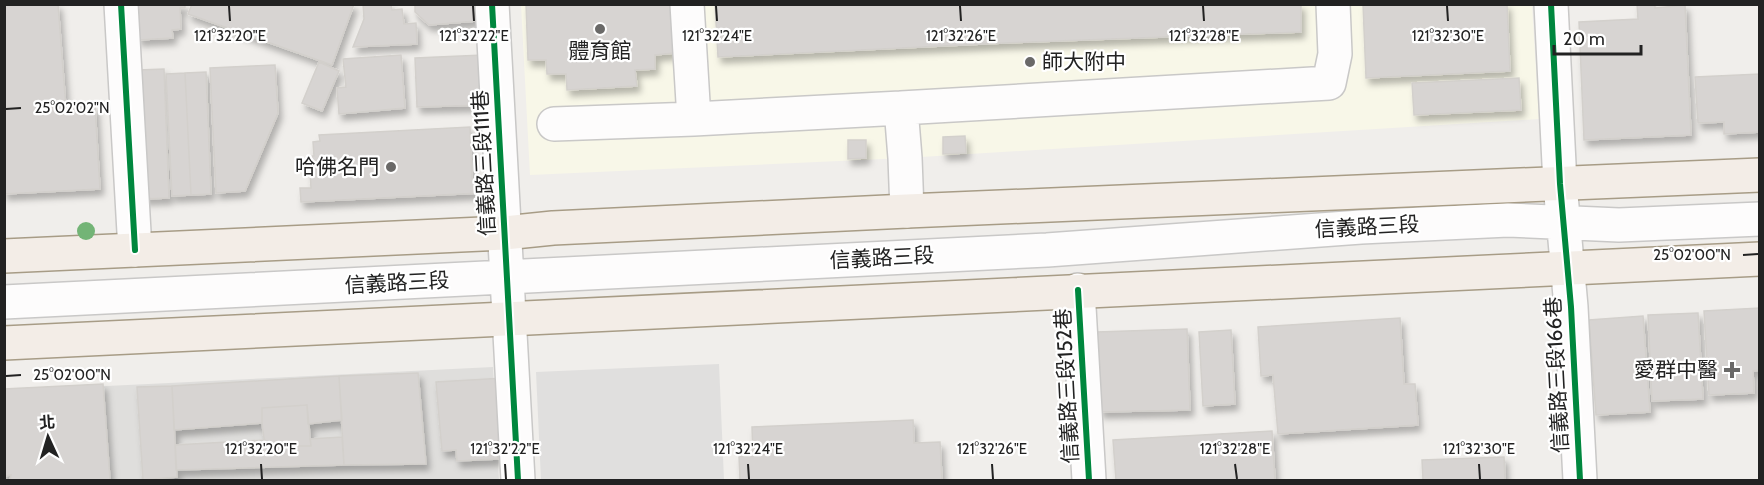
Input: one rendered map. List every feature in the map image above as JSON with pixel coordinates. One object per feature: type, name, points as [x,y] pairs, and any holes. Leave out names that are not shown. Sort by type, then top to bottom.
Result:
[{"type":"main road","name":"信義路三段","points":[[4,256],[504,233],[553,228],[907,211],[1760,175]]},
{"type":"main road","name":"信義路三段","points":[[4,343],[1760,259]]},
{"type":"street","points":[[121,4],[135,250]]},
{"type":"street","name":"信義路三段111巷","points":[[492,4],[518,480]]},
{"type":"street","points":[[687,4],[694,119]]},
{"type":"street","points":[[554,124],[694,119],[1329,83],[1335,54],[1333,4]]},
{"type":"street","name":"信義路三段166巷","points":[[1551,4],[1560,184],[1568,268],[1580,480]]},
{"type":"street","points":[[901,108],[907,211]]},
{"type":"street","name":"信義路三段","points":[[4,302],[1047,250],[1361,227],[1508,220],[1643,224],[1760,219]]},
{"type":"street","name":"信義路三段152巷","points":[[1078,290],[1089,480]]},
{"type":"shaded area","name":"師大附中","points":[[521,5],[1532,5],[1539,119],[905,158],[530,175]]},
{"type":"shaded area","points":[[719,364],[724,480],[541,480],[536,372]]},
{"type":"shaded area","points":[[493,367],[499,480],[5,480],[4,391]]},
{"type":"building","points":[[4,4],[58,4],[66,108],[95,106],[100,189],[4,194]]},
{"type":"building","points":[[136,4],[185,4],[185,8],[180,8],[181,29],[172,30],[173,38],[138,40]]},
{"type":"building","points":[[192,4],[354,4],[332,65],[188,14]]},
{"type":"building","points":[[363,4],[391,4],[392,10],[402,9],[404,24],[416,23],[417,44],[353,47],[364,19]]},
{"type":"building","points":[[415,4],[473,4],[476,21],[429,25],[415,12]]},
{"type":"building","name":"體育館","points":[[526,4],[671,4],[674,53],[655,55],[655,69],[635,70],[637,86],[567,90],[566,74],[547,74],[546,60],[528,60]]},
{"type":"building","points":[[715,4],[1301,4],[1301,32],[718,57]]},
{"type":"building","points":[[1363,4],[1507,4],[1510,71],[1366,78]]},
{"type":"building","points":[[1637,4],[1655,4],[1655,8],[1685,5],[1691,135],[1584,140],[1579,22],[1638,19]]},
{"type":"building","points":[[401,55],[405,108],[339,114],[337,88],[346,87],[343,59]]},
{"type":"building","points":[[483,55],[486,105],[417,107],[415,58]]},
{"type":"building","points":[[319,62],[339,71],[322,111],[302,103]]},
{"type":"building","points":[[275,65],[278,113],[245,191],[216,193],[210,68]]},
{"type":"building","points":[[164,69],[169,198],[143,199],[138,70]]},
{"type":"building","points":[[206,72],[211,194],[191,195],[185,73]]},
{"type":"building","points":[[185,73],[191,195],[172,196],[166,74]]},
{"type":"building","points":[[1760,74],[1760,132],[1724,134],[1724,122],[1698,123],[1695,77]]},
{"type":"building","points":[[1519,78],[1521,110],[1414,115],[1412,83]]},
{"type":"building","name":"哈佛名門","points":[[470,127],[472,179],[481,178],[481,193],[301,202],[300,188],[311,188],[309,156],[314,156],[313,142],[320,141],[319,135]]},
{"type":"building","points":[[965,136],[966,153],[943,154],[943,137]]},
{"type":"building","points":[[848,140],[866,140],[866,158],[848,159]]},
{"type":"building","points":[[1760,308],[1760,370],[1753,371],[1754,393],[1709,395],[1704,311]]},
{"type":"building","points":[[1698,313],[1703,399],[1652,401],[1648,315]]},
{"type":"building","points":[[1643,316],[1650,412],[1596,415],[1589,320]]},
{"type":"building","points":[[1400,318],[1404,384],[1415,384],[1418,425],[1278,434],[1273,375],[1261,376],[1258,327]]},
{"type":"building","points":[[1187,329],[1190,410],[1100,412],[1097,332]]},
{"type":"building","points":[[1231,330],[1235,404],[1203,406],[1199,332]]},
{"type":"building","points":[[418,373],[426,464],[344,465],[339,376]]},
{"type":"building","points":[[339,376],[342,420],[308,424],[307,405],[262,408],[262,423],[174,430],[172,386]]},
{"type":"building","points":[[504,378],[503,447],[497,447],[498,459],[457,461],[456,450],[442,451],[436,382]]},
{"type":"building","points":[[103,384],[110,480],[10,480],[11,475],[4,476],[4,389]]},
{"type":"building","points":[[172,386],[177,477],[143,480],[137,387]]},
{"type":"building","points":[[307,405],[311,446],[265,446],[262,408]]},
{"type":"building","points":[[913,420],[914,443],[940,442],[942,480],[740,480],[739,456],[753,456],[752,427]]},
{"type":"building","points":[[1272,431],[1275,480],[1116,480],[1113,440]]},
{"type":"building","points":[[342,437],[344,465],[176,470],[175,445],[265,440],[265,446],[311,446],[310,439]]},
{"type":"building","points":[[1504,457],[1505,480],[1423,480],[1422,460]]},
{"type":"cycle path","points":[[121,4],[135,250]]},
{"type":"cycle path","points":[[492,4],[518,480]]},
{"type":"cycle path","points":[[1551,4],[1560,184],[1571,307],[1580,480]]},
{"type":"cycle path","points":[[1078,290],[1089,480]]},
{"type":"place","name":"體育館","points":[[600,29]]},
{"type":"place","name":"師大附中","points":[[1030,62]]},
{"type":"place","name":"哈佛名門","points":[[391,167]]},
{"type":"place","name":"愛群中醫","points":[[1732,370]]}]
